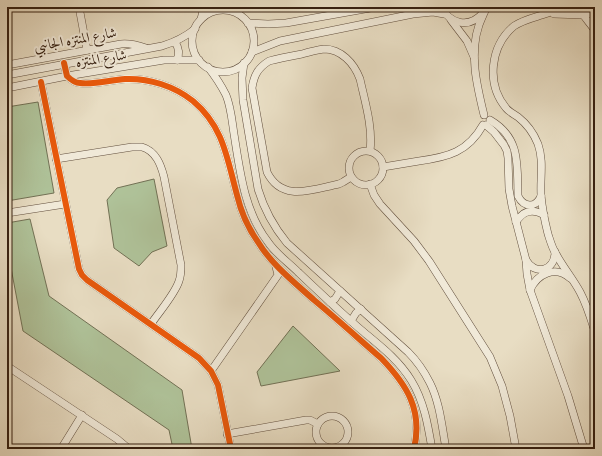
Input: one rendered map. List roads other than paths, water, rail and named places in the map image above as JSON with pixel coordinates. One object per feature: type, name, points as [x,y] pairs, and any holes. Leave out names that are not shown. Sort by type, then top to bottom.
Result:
[{"type":"street","points":[[79,7],[87,50]]},
{"type":"street","points":[[201,19],[204,7]]},
{"type":"street","points":[[248,22],[268,24],[286,23],[376,7]]},
{"type":"street","points":[[530,290],[533,283],[553,263],[555,258],[548,234],[541,195],[541,155],[538,144],[527,126],[520,118],[507,109],[498,96],[494,81],[493,66],[497,50],[504,37],[515,26],[528,18],[568,7]]},
{"type":"street","points":[[581,7],[580,10],[583,15],[595,27]]},
{"type":"street","points":[[208,68],[223,72],[238,68],[249,58],[252,52],[254,44],[253,36],[248,22],[232,9],[220,10],[207,14],[201,19],[194,29],[192,40],[194,51],[199,60],[219,81],[227,97],[241,176],[247,199],[258,227],[279,255],[351,321],[390,354],[406,372],[421,398],[427,417],[432,449]]},
{"type":"street","points":[[252,52],[280,41],[413,14],[433,12],[445,13],[457,22],[465,23],[480,17],[486,9]]},
{"type":"street","points":[[486,9],[476,38],[474,59],[478,90],[484,115],[480,120],[481,123],[499,126],[506,132],[511,140],[516,157],[518,196],[521,201],[530,208],[544,215]]},
{"type":"street","points":[[544,14],[556,13],[583,15],[595,12]]},
{"type":"street","points":[[445,13],[467,41],[474,59]]},
{"type":"street","name":"شارع المنتزه","points":[[7,74],[162,46],[175,42],[186,36],[194,29]]},
{"type":"street","points":[[175,42],[179,48],[177,60]]},
{"type":"street","name":"شارع المنتزه الجانبي","points":[[7,65],[121,44],[130,43],[146,48]]},
{"type":"street","points":[[351,177],[339,184],[298,192],[284,190],[273,182],[267,172],[252,88],[253,79],[256,72],[262,65],[269,61],[324,49],[334,51],[343,56],[353,64],[360,79],[371,130],[370,151]]},
{"type":"street","name":"شارع المنتزه","points":[[7,88],[67,76],[164,60],[199,60]]},
{"type":"street","points":[[244,63],[242,100],[258,189],[266,212],[279,233],[287,242],[408,352],[424,371],[430,382],[438,406],[446,449]]},
{"type":"street","points":[[64,64],[67,76],[72,81],[79,84],[126,79],[155,82],[181,93],[203,111],[219,134],[242,213],[249,228],[265,252],[287,276],[381,358],[404,386],[412,401],[415,415],[417,428],[414,449]]},
{"type":"street","points":[[41,82],[78,269],[93,285],[199,358],[211,371],[220,392],[231,449]]},
{"type":"street","points":[[383,166],[434,159],[458,152],[471,142],[486,123]]},
{"type":"street","points":[[486,123],[507,151],[509,165],[509,189],[526,260],[530,290],[568,396],[584,449]]},
{"type":"street","points":[[56,159],[132,147],[142,147],[151,152],[158,159],[162,167],[181,265],[181,272],[177,288],[151,324]]},
{"type":"street","points":[[365,150],[375,153],[379,157],[383,166],[381,176],[378,180],[370,184],[361,184],[354,180],[351,177],[348,167],[351,158],[355,154],[365,150]]},
{"type":"street","points":[[233,178],[241,176]]},
{"type":"street","points":[[370,184],[374,195],[380,204],[410,237],[429,261],[490,357],[502,386],[510,416],[516,449]]},
{"type":"street","points":[[516,222],[519,217],[539,200],[541,195]]},
{"type":"street","points":[[7,213],[65,204]]},
{"type":"street","points":[[554,252],[580,292],[595,332]]},
{"type":"street","points":[[278,275],[275,264],[279,255]]},
{"type":"street","points":[[526,260],[533,268],[561,273],[573,281]]},
{"type":"street","points":[[278,275],[294,275],[298,272]]},
{"type":"street","points":[[211,371],[278,275]]},
{"type":"street","points":[[330,302],[335,299],[340,291]]},
{"type":"street","points":[[351,321],[356,313],[362,309]]},
{"type":"street","points":[[7,366],[118,439],[129,449]]},
{"type":"street","points":[[7,372],[16,371]]},
{"type":"street","points":[[404,386],[412,381]]},
{"type":"street","points":[[61,449],[82,415]]},
{"type":"street","points":[[329,416],[340,418],[347,427],[348,435],[339,446],[331,448],[324,446],[317,437],[316,429],[318,424],[329,416]]},
{"type":"street","points":[[227,434],[306,420],[310,420],[318,424]]}]
